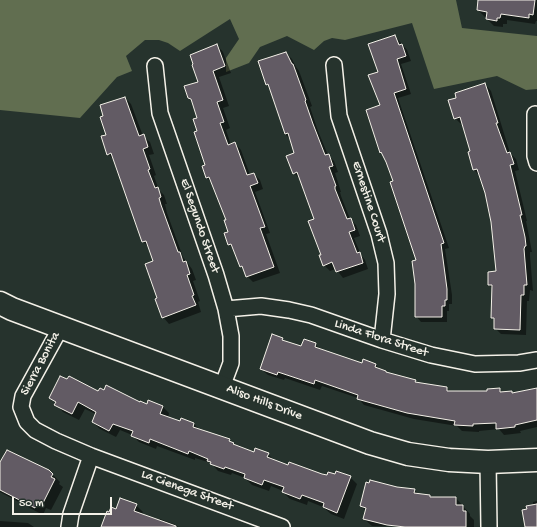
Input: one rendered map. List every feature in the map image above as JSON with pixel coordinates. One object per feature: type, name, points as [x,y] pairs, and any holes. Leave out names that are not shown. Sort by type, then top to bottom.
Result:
[{"type":"street","name":"Ernestine Court","points":[[334,65],[340,116],[379,234],[386,263],[387,294],[382,340]]},
{"type":"street","name":"El Segundo Street","points":[[155,66],[160,113],[216,275],[226,309],[231,336],[231,362],[222,387]]},
{"type":"street","points":[[535,114],[535,156],[537,163]]},
{"type":"street","name":"Aliso Hills Drive","points":[[0,303],[12,309],[370,443],[408,454],[449,460],[488,462],[537,460]]},
{"type":"street","name":"Linda Flora Street","points":[[226,309],[261,306],[289,310],[311,315],[382,340],[431,355],[475,364],[519,363],[537,360]]},
{"type":"street","name":"Sierra Bonita","points":[[61,327],[23,396],[21,407],[27,422],[35,430],[91,456]]},
{"type":"street","points":[[69,527],[71,514],[91,456]]},
{"type":"street","name":"La Cienega Street","points":[[91,456],[282,527]]},
{"type":"street","points":[[488,462],[489,527]]},
{"type":"green space","points":[[0,0],[456,0],[462,28],[537,36],[537,89],[526,90],[497,76],[434,89],[412,23],[345,40],[332,38],[324,41],[314,50],[287,36],[260,47],[249,63],[226,72],[226,58],[239,39],[230,19],[180,51],[168,43],[159,40],[145,40],[126,56],[132,71],[117,77],[80,118],[0,110]]},
{"type":"building","points":[[478,0],[535,0],[533,15],[529,14],[529,18],[501,14],[500,18],[497,18],[497,21],[486,19],[487,12],[477,10]]},
{"type":"building","points":[[395,35],[399,45],[402,44],[406,56],[397,59],[406,89],[394,93],[444,243],[441,244],[447,300],[445,300],[445,306],[442,306],[442,317],[415,317],[415,284],[412,261],[416,260],[390,182],[393,181],[386,162],[381,152],[380,153],[366,110],[380,105],[368,75],[378,72],[368,44]]},
{"type":"building","points":[[217,44],[225,66],[213,71],[223,100],[217,102],[224,122],[220,123],[228,145],[235,142],[247,175],[254,173],[258,183],[250,186],[265,227],[260,228],[274,267],[246,277],[242,266],[240,267],[231,244],[228,245],[224,233],[228,232],[224,220],[226,220],[209,177],[206,178],[202,166],[205,165],[194,132],[197,131],[193,119],[197,118],[191,99],[188,98],[184,86],[198,82],[190,55]]},
{"type":"building","points":[[286,52],[293,64],[325,155],[329,154],[333,166],[329,167],[336,186],[335,189],[347,219],[351,218],[355,230],[349,232],[357,253],[360,252],[363,263],[336,272],[332,262],[323,266],[319,255],[321,255],[308,221],[314,219],[297,172],[293,174],[286,156],[294,153],[288,133],[285,134],[268,84],[266,85],[258,61]]},
{"type":"building","points":[[485,83],[498,123],[496,123],[507,153],[510,152],[514,164],[510,165],[522,215],[520,215],[526,246],[524,249],[527,285],[524,285],[524,295],[521,295],[520,330],[494,329],[494,318],[491,318],[492,285],[488,285],[488,272],[496,271],[491,222],[485,193],[477,169],[473,170],[468,152],[470,151],[460,117],[454,119],[448,100],[456,98],[455,93]]},
{"type":"building","points":[[125,97],[139,136],[144,134],[148,147],[143,149],[150,169],[148,170],[155,188],[158,187],[161,197],[159,198],[161,205],[178,252],[180,252],[183,262],[186,261],[190,274],[187,275],[194,295],[192,296],[196,305],[162,318],[155,299],[157,298],[145,264],[153,261],[146,241],[142,242],[111,153],[107,155],[101,136],[106,135],[100,117],[103,116],[100,105]]},
{"type":"building","points":[[272,334],[283,338],[282,340],[301,346],[304,339],[316,343],[315,347],[362,363],[363,359],[376,364],[375,367],[386,372],[416,380],[415,382],[447,387],[447,391],[487,391],[487,389],[500,388],[500,392],[512,391],[512,393],[537,388],[537,420],[515,425],[515,427],[496,429],[496,423],[473,424],[473,426],[454,425],[455,421],[407,413],[357,399],[358,395],[315,380],[314,384],[278,372],[277,375],[260,369]]},
{"type":"building","points":[[60,376],[67,379],[69,376],[98,391],[100,388],[104,390],[106,385],[140,402],[147,404],[148,400],[163,406],[160,414],[180,421],[181,418],[194,423],[193,427],[230,439],[229,441],[234,443],[233,444],[254,452],[255,448],[269,453],[267,457],[288,465],[289,462],[327,475],[328,472],[335,474],[336,471],[351,476],[337,513],[323,507],[324,503],[302,495],[300,499],[282,492],[284,487],[264,480],[262,485],[244,478],[245,474],[225,467],[224,469],[210,464],[211,462],[207,461],[208,459],[189,451],[188,454],[150,439],[149,443],[131,436],[133,431],[113,424],[109,431],[92,422],[96,412],[78,402],[72,414],[54,405],[56,402],[49,398]]},
{"type":"building","points":[[7,450],[49,470],[53,474],[51,477],[55,479],[43,503],[38,501],[35,508],[0,490],[0,462]]},
{"type":"building","points":[[370,480],[397,487],[415,489],[414,493],[430,495],[430,497],[456,497],[456,505],[463,505],[463,511],[466,511],[466,527],[405,527],[387,525],[363,519],[366,508],[360,506],[366,482],[369,483]]},
{"type":"building","points":[[120,498],[137,504],[134,511],[176,527],[101,527],[107,511],[109,512],[111,507],[116,509]]},
{"type":"building","points":[[537,504],[537,527],[525,527],[522,510],[527,509],[526,506]]}]
